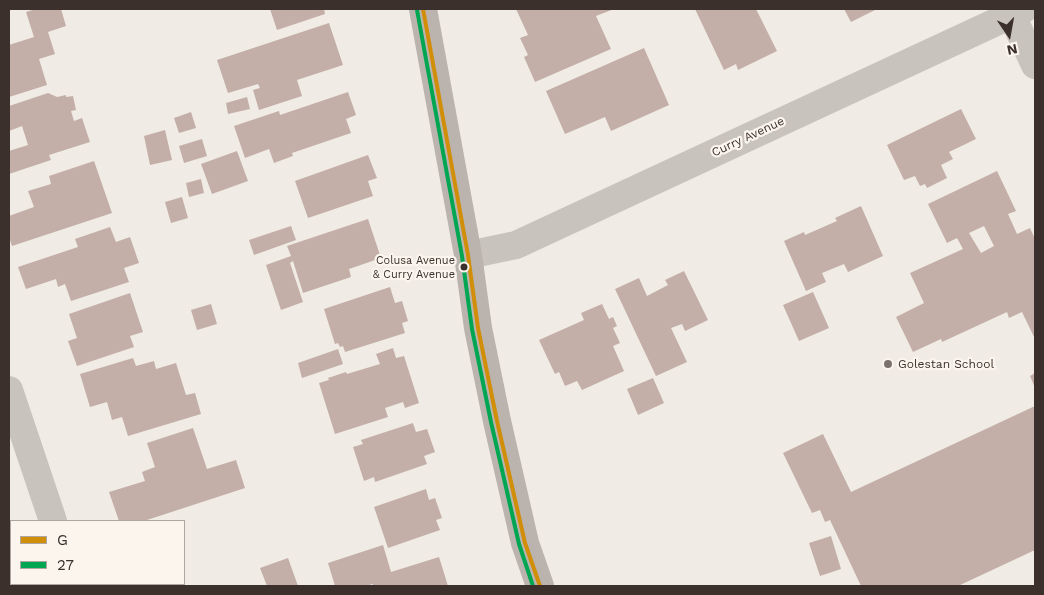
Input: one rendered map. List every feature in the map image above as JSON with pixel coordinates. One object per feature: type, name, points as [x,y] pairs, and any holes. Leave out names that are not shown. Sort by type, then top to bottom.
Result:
[{"type":"street","points":[[423,9],[468,255],[478,328],[525,543],[540,586]]},
{"type":"street","points":[[1015,11],[1035,65]]},
{"type":"street","name":"Curry Avenue","points":[[468,255],[521,243],[1015,11]]},
{"type":"street","points":[[9,390],[53,520]]},
{"type":"building","points":[[36,9],[61,9],[66,26],[48,32],[55,54],[39,59],[47,85],[9,97],[9,45],[34,37],[26,12]]},
{"type":"building","points":[[270,9],[324,9],[325,14],[277,30]]},
{"type":"building","points":[[516,9],[614,9],[596,16],[611,49],[535,82],[524,57],[528,55],[520,38],[528,35]]},
{"type":"building","points":[[695,9],[756,9],[777,51],[738,70],[736,64],[724,70]]},
{"type":"building","points":[[844,9],[877,9],[851,22]]},
{"type":"building","points":[[329,23],[343,65],[297,80],[302,96],[259,110],[253,90],[260,88],[258,84],[228,93],[217,60]]},
{"type":"building","points":[[644,48],[669,105],[611,131],[605,117],[565,134],[546,91]]},
{"type":"building","points":[[348,92],[356,115],[346,119],[351,133],[292,153],[293,156],[274,163],[269,149],[245,158],[234,126],[279,111],[280,115]]},
{"type":"building","points":[[48,93],[57,97],[73,96],[76,110],[71,111],[74,121],[82,118],[90,142],[49,155],[51,160],[9,174],[9,151],[28,145],[22,126],[9,131],[9,106]]},
{"type":"building","points":[[247,97],[250,109],[228,114],[226,103]]},
{"type":"building","points":[[961,109],[976,139],[949,152],[953,159],[941,165],[947,178],[927,188],[925,184],[920,186],[915,176],[904,180],[887,145]]},
{"type":"building","points":[[191,112],[196,128],[179,133],[174,118]]},
{"type":"building","points":[[165,130],[172,160],[150,165],[144,136]]},
{"type":"building","points":[[202,139],[207,156],[184,163],[179,146]]},
{"type":"building","points":[[237,151],[248,181],[212,194],[201,164]]},
{"type":"building","points":[[368,155],[377,178],[368,181],[373,196],[308,218],[295,181]]},
{"type":"building","points":[[94,161],[112,213],[12,246],[9,237],[9,216],[34,207],[28,191],[51,184],[49,176]]},
{"type":"building","points":[[997,171],[1016,211],[1008,214],[1017,234],[1030,228],[1035,239],[1035,339],[1022,312],[1009,318],[1007,312],[942,342],[941,339],[913,352],[896,317],[924,303],[910,273],[963,249],[957,238],[947,243],[928,204]],"holes":[[[984,226],[994,246],[981,253],[969,233]]]},
{"type":"building","points":[[201,179],[204,193],[189,197],[186,183]]},
{"type":"building","points":[[182,197],[188,218],[171,223],[165,202]]},
{"type":"building","points":[[861,206],[883,256],[848,272],[844,264],[822,273],[826,282],[806,291],[784,241],[804,232],[805,235],[837,221],[835,218]]},
{"type":"building","points":[[368,219],[381,258],[349,269],[351,277],[303,293],[293,261],[290,263],[303,302],[281,310],[266,265],[291,256],[287,246]]},
{"type":"building","points":[[291,226],[296,240],[254,255],[249,240]]},
{"type":"building","points":[[110,227],[116,242],[130,237],[139,263],[124,268],[129,282],[71,301],[65,284],[58,287],[56,279],[26,289],[18,267],[78,247],[75,239]]},
{"type":"building","points":[[684,271],[708,320],[685,331],[682,324],[671,328],[687,362],[656,376],[615,289],[639,278],[647,296],[668,285],[665,280]]},
{"type":"building","points":[[390,287],[395,303],[402,301],[408,321],[402,323],[405,333],[345,352],[343,346],[340,347],[338,343],[335,344],[324,309]]},
{"type":"building","points":[[813,292],[829,328],[799,341],[783,305]]},
{"type":"building","points":[[130,293],[143,332],[130,336],[134,347],[77,366],[68,341],[77,338],[69,314]]},
{"type":"building","points":[[211,304],[217,324],[197,330],[191,310]]},
{"type":"building","points":[[602,304],[609,319],[613,317],[617,326],[613,328],[620,343],[613,346],[624,371],[582,390],[577,381],[565,386],[559,372],[555,374],[539,340],[584,320],[581,313]]},
{"type":"building","points":[[393,348],[396,358],[404,356],[419,403],[405,408],[403,402],[385,408],[388,417],[335,434],[319,383],[346,372],[347,374],[380,364],[376,354]]},
{"type":"building","points":[[338,349],[343,364],[302,378],[298,363]]},
{"type":"building","points":[[133,358],[136,366],[154,361],[156,369],[176,363],[186,395],[195,393],[201,414],[128,436],[122,417],[112,420],[107,402],[90,407],[80,374]]},
{"type":"building","points":[[1035,373],[1035,388],[1030,376]]},
{"type":"building","points":[[653,378],[664,403],[638,415],[627,389]]},
{"type":"building","points":[[1035,406],[1035,550],[958,586],[861,586],[830,520],[825,522],[820,510],[812,513],[783,453],[823,434],[851,492]]},
{"type":"building","points":[[413,423],[416,432],[427,429],[435,452],[424,456],[427,464],[375,482],[374,477],[364,481],[353,447],[363,444],[361,440]]},
{"type":"building","points":[[193,428],[207,469],[236,460],[245,488],[147,520],[119,520],[109,492],[145,481],[142,472],[155,467],[147,443]]},
{"type":"building","points":[[426,489],[429,500],[435,498],[442,518],[436,520],[440,530],[388,548],[374,507]]},
{"type":"building","points":[[831,536],[841,569],[820,576],[809,543]]},
{"type":"building","points":[[383,545],[391,572],[439,557],[448,586],[373,586],[373,584],[364,586],[335,586],[328,563]]},
{"type":"building","points":[[288,558],[298,586],[267,586],[260,568]]},
{"type":"building","points":[[124,585],[161,586],[124,586]]},
{"type":"transit line","name":"G","points":[[423,9],[468,255],[478,328],[525,543],[540,586]]},
{"type":"transit line","name":"27","points":[[417,10],[462,256],[472,329],[519,544],[533,586]]},
{"type":"place","name":"Colusa Avenue & Curry Avenue","points":[[464,267]]},
{"type":"place","name":"Golestan School","points":[[888,364]]}]
